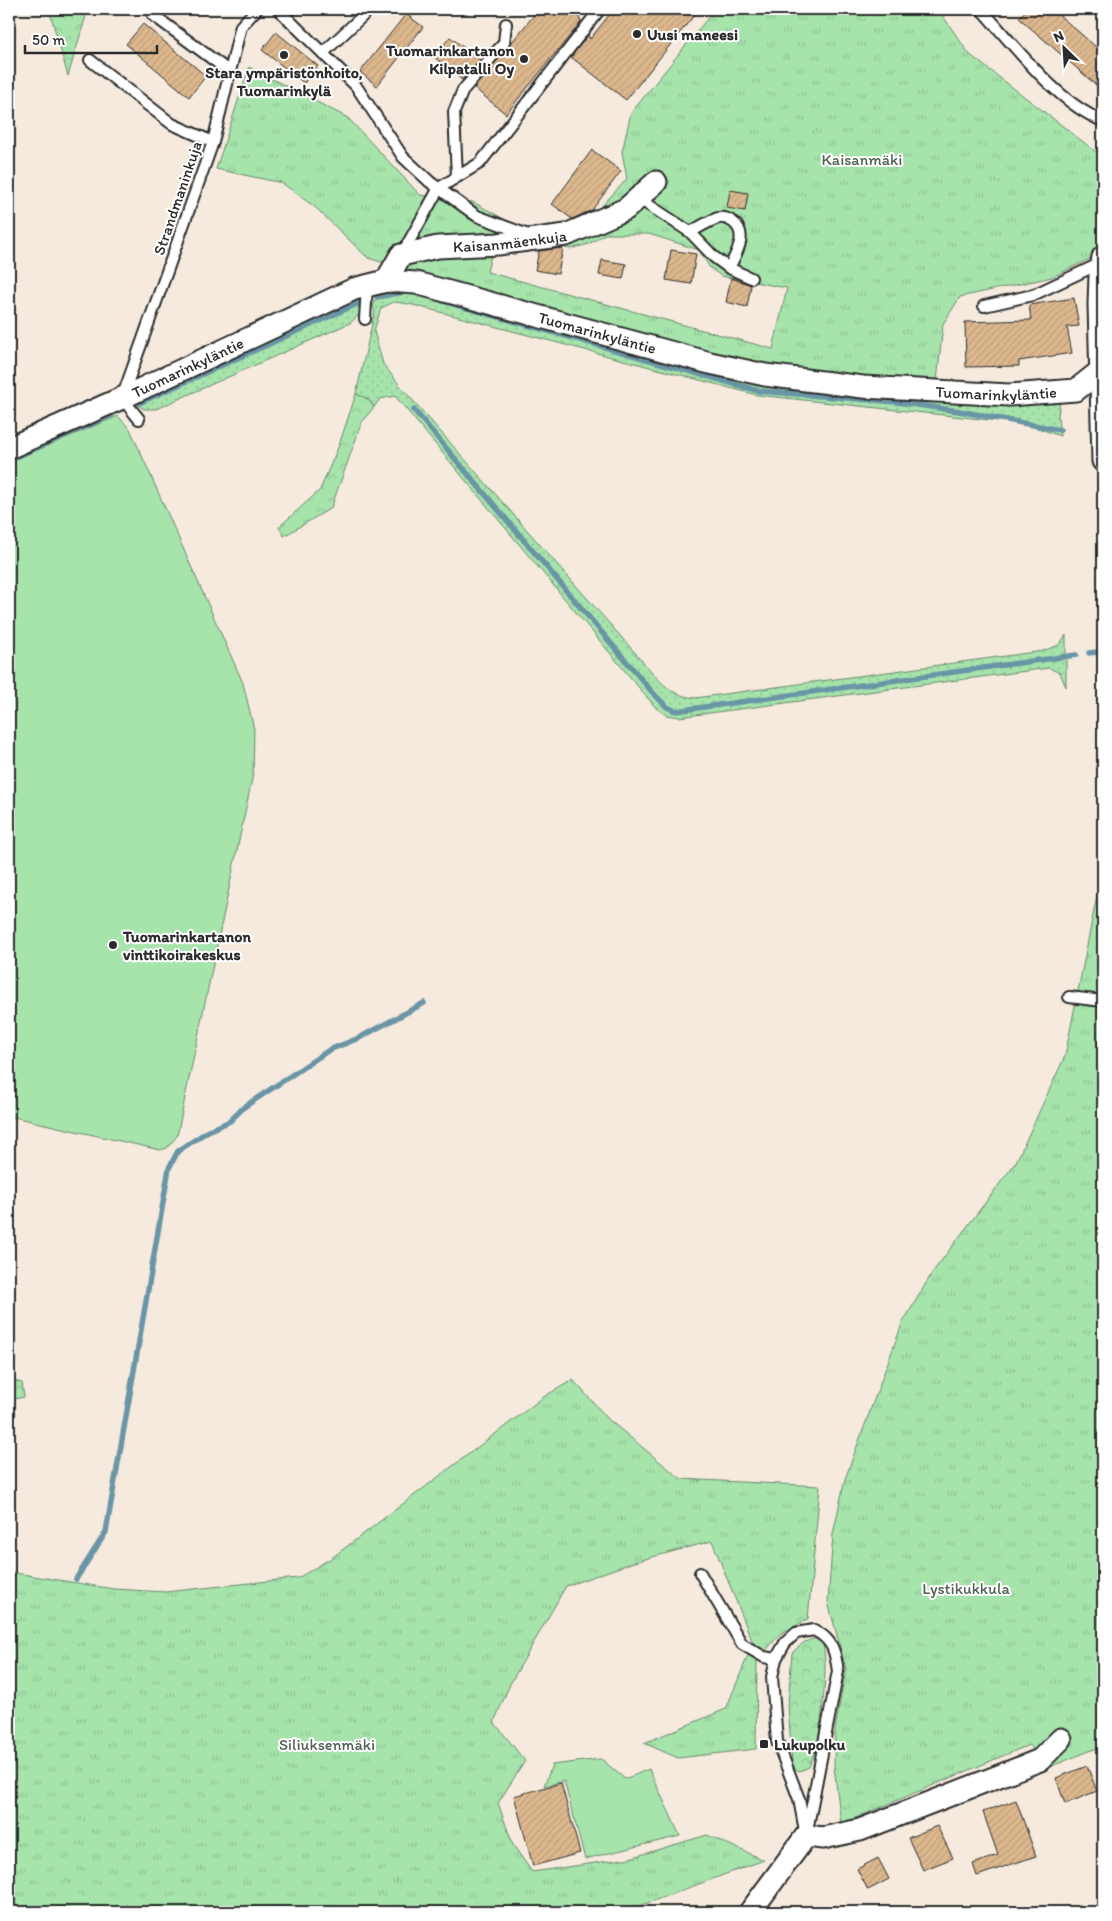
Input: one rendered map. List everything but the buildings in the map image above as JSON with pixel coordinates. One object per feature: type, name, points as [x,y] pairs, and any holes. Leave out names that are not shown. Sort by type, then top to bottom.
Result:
[{"type":"street","name":"Kaisanmäenkuja","points":[[401,256],[438,247],[566,235],[626,209],[656,182]]},
{"type":"street","points":[[377,283],[401,256]]},
{"type":"street","points":[[1103,260],[1099,304],[1103,461]]},
{"type":"street","name":"Tuomarinkyläntie","points":[[9,448],[122,398],[354,289],[377,283],[416,283],[710,364],[765,375],[863,387],[1009,395],[1076,390],[1100,371]]},
{"type":"street","points":[[750,1912],[806,1836],[823,1838],[869,1826],[1040,1760],[1061,1739]]},
{"type":"lane","name":"Strandmaninkuja","points":[[122,398],[213,142],[241,26],[257,9]]},
{"type":"lane","points":[[278,9],[356,86],[403,157],[439,188],[478,216],[523,234],[540,238]]},
{"type":"lane","points":[[323,53],[370,9]]},
{"type":"lane","points":[[401,256],[439,188],[480,163],[600,9]]},
{"type":"lane","points":[[981,9],[1065,100],[1089,115],[1103,121]]},
{"type":"lane","points":[[153,15],[230,72]]},
{"type":"lane","points":[[457,177],[454,112],[456,102],[463,90],[504,43],[506,24]]},
{"type":"lane","points":[[90,60],[172,124],[213,142]]},
{"type":"lane","points":[[638,198],[690,232],[714,257],[729,268],[751,278]]},
{"type":"lane","points":[[690,232],[719,218],[728,218],[735,223],[740,230],[741,240],[729,268]]},
{"type":"lane","points":[[984,306],[1033,295],[1103,260]]},
{"type":"lane","points":[[365,319],[377,283]]},
{"type":"lane","points":[[122,398],[139,419]]},
{"type":"lane","points":[[1069,997],[1103,1001]]},
{"type":"lane","points":[[700,1573],[742,1644],[764,1657],[776,1659]]},
{"type":"lane","points":[[814,1630],[827,1636],[834,1648],[838,1670],[806,1836],[799,1799],[777,1741],[772,1677],[776,1659],[785,1643],[796,1634],[814,1630]]},
{"type":"green space","points":[[49,9],[88,9],[68,76]]},
{"type":"green space","name":"Kaisanmäki","points":[[715,9],[938,9],[969,54],[1095,151],[1103,153],[1103,235],[1098,255],[1052,277],[960,297],[943,324],[937,382],[815,374],[722,355],[428,276],[368,258],[316,208],[282,183],[216,169],[249,67],[348,118],[420,195],[473,202],[526,231],[583,226],[627,179],[622,152],[631,113]],"holes":[[[605,234],[649,234],[699,250],[710,268],[721,276],[787,288],[773,349],[487,272],[492,252],[538,242],[570,249],[589,244]]]},
{"type":"green space","points":[[401,289],[734,377],[1060,399],[1058,416],[1060,436],[1027,424],[757,395],[409,304],[394,302],[381,308],[374,331],[383,364],[402,388],[659,680],[676,693],[695,698],[1043,651],[1059,645],[1066,635],[1066,687],[1060,673],[1049,668],[679,717],[666,715],[656,708],[395,396],[380,399],[374,407],[368,399],[356,394],[375,311],[373,307],[377,294]]},
{"type":"green space","points":[[355,300],[359,301],[361,307],[358,316],[350,323],[156,409],[144,409],[138,405],[140,399]]},
{"type":"green space","points":[[356,394],[368,399],[374,407],[362,422],[331,508],[284,536],[279,527],[320,490],[339,445]]},
{"type":"green space","name":"Tuomarinkartanon vinttikoirakeskus","points":[[118,416],[130,429],[243,683],[254,729],[253,774],[177,1136],[167,1148],[160,1150],[9,1116],[9,462]]},
{"type":"green space","name":"Lystikukkula","points":[[1103,865],[1103,1750],[1102,1746],[1047,1768],[1029,1745],[841,1824],[834,1766],[835,1729],[846,1669],[828,1602],[833,1534],[845,1479],[902,1324],[932,1273],[1016,1162],[1065,1056]]},
{"type":"green space","points":[[9,1379],[22,1383],[24,1397],[9,1400]]},
{"type":"green space","name":"Siliuksenmäki","points":[[573,1380],[609,1420],[681,1479],[820,1486],[808,1619],[780,1634],[757,1661],[756,1749],[678,1758],[644,1743],[726,1709],[753,1643],[712,1541],[634,1562],[566,1586],[510,1684],[494,1722],[525,1761],[498,1803],[513,1845],[532,1872],[630,1858],[707,1835],[764,1860],[623,1912],[9,1912],[9,1572],[114,1589],[165,1592],[298,1578],[333,1557],[545,1396]]},
{"type":"green space","points":[[812,1639],[820,1639],[825,1657],[823,1704],[815,1751],[809,1767],[800,1771],[795,1769],[792,1762],[788,1705],[792,1653],[803,1643]]},
{"type":"green space","points":[[601,1759],[625,1779],[649,1769],[680,1836],[585,1859],[564,1781],[544,1786],[552,1765]]},
{"type":"waterway","points":[[377,297],[402,292]]},
{"type":"waterway","points":[[443,301],[759,391],[897,402],[959,411],[1060,430]]},
{"type":"waterway","points":[[139,403],[359,303]]},
{"type":"waterway","points":[[414,410],[653,693],[667,707],[676,711],[1076,655]]},
{"type":"waterway","points":[[9,460],[112,415]]},
{"type":"waterway","points":[[1089,653],[1097,652]]},
{"type":"waterway","points":[[76,1579],[106,1532],[169,1168],[178,1151],[208,1131],[230,1121],[244,1107],[329,1050],[359,1038],[424,1003]]},
{"type":"place","name":"Uusi maneesi","points":[[637,34]]},
{"type":"place","name":"Stara ympäristönhoito, Tuomarinkylä","points":[[284,55]]},
{"type":"place","name":"Tuomarinkartanon Kilpatalli Oy","points":[[524,59]]},
{"type":"place","name":"Tuomarinkartanon vinttikoirakeskus","points":[[113,945]]},
{"type":"place","name":"Lukupolku","points":[[764,1744]]}]
